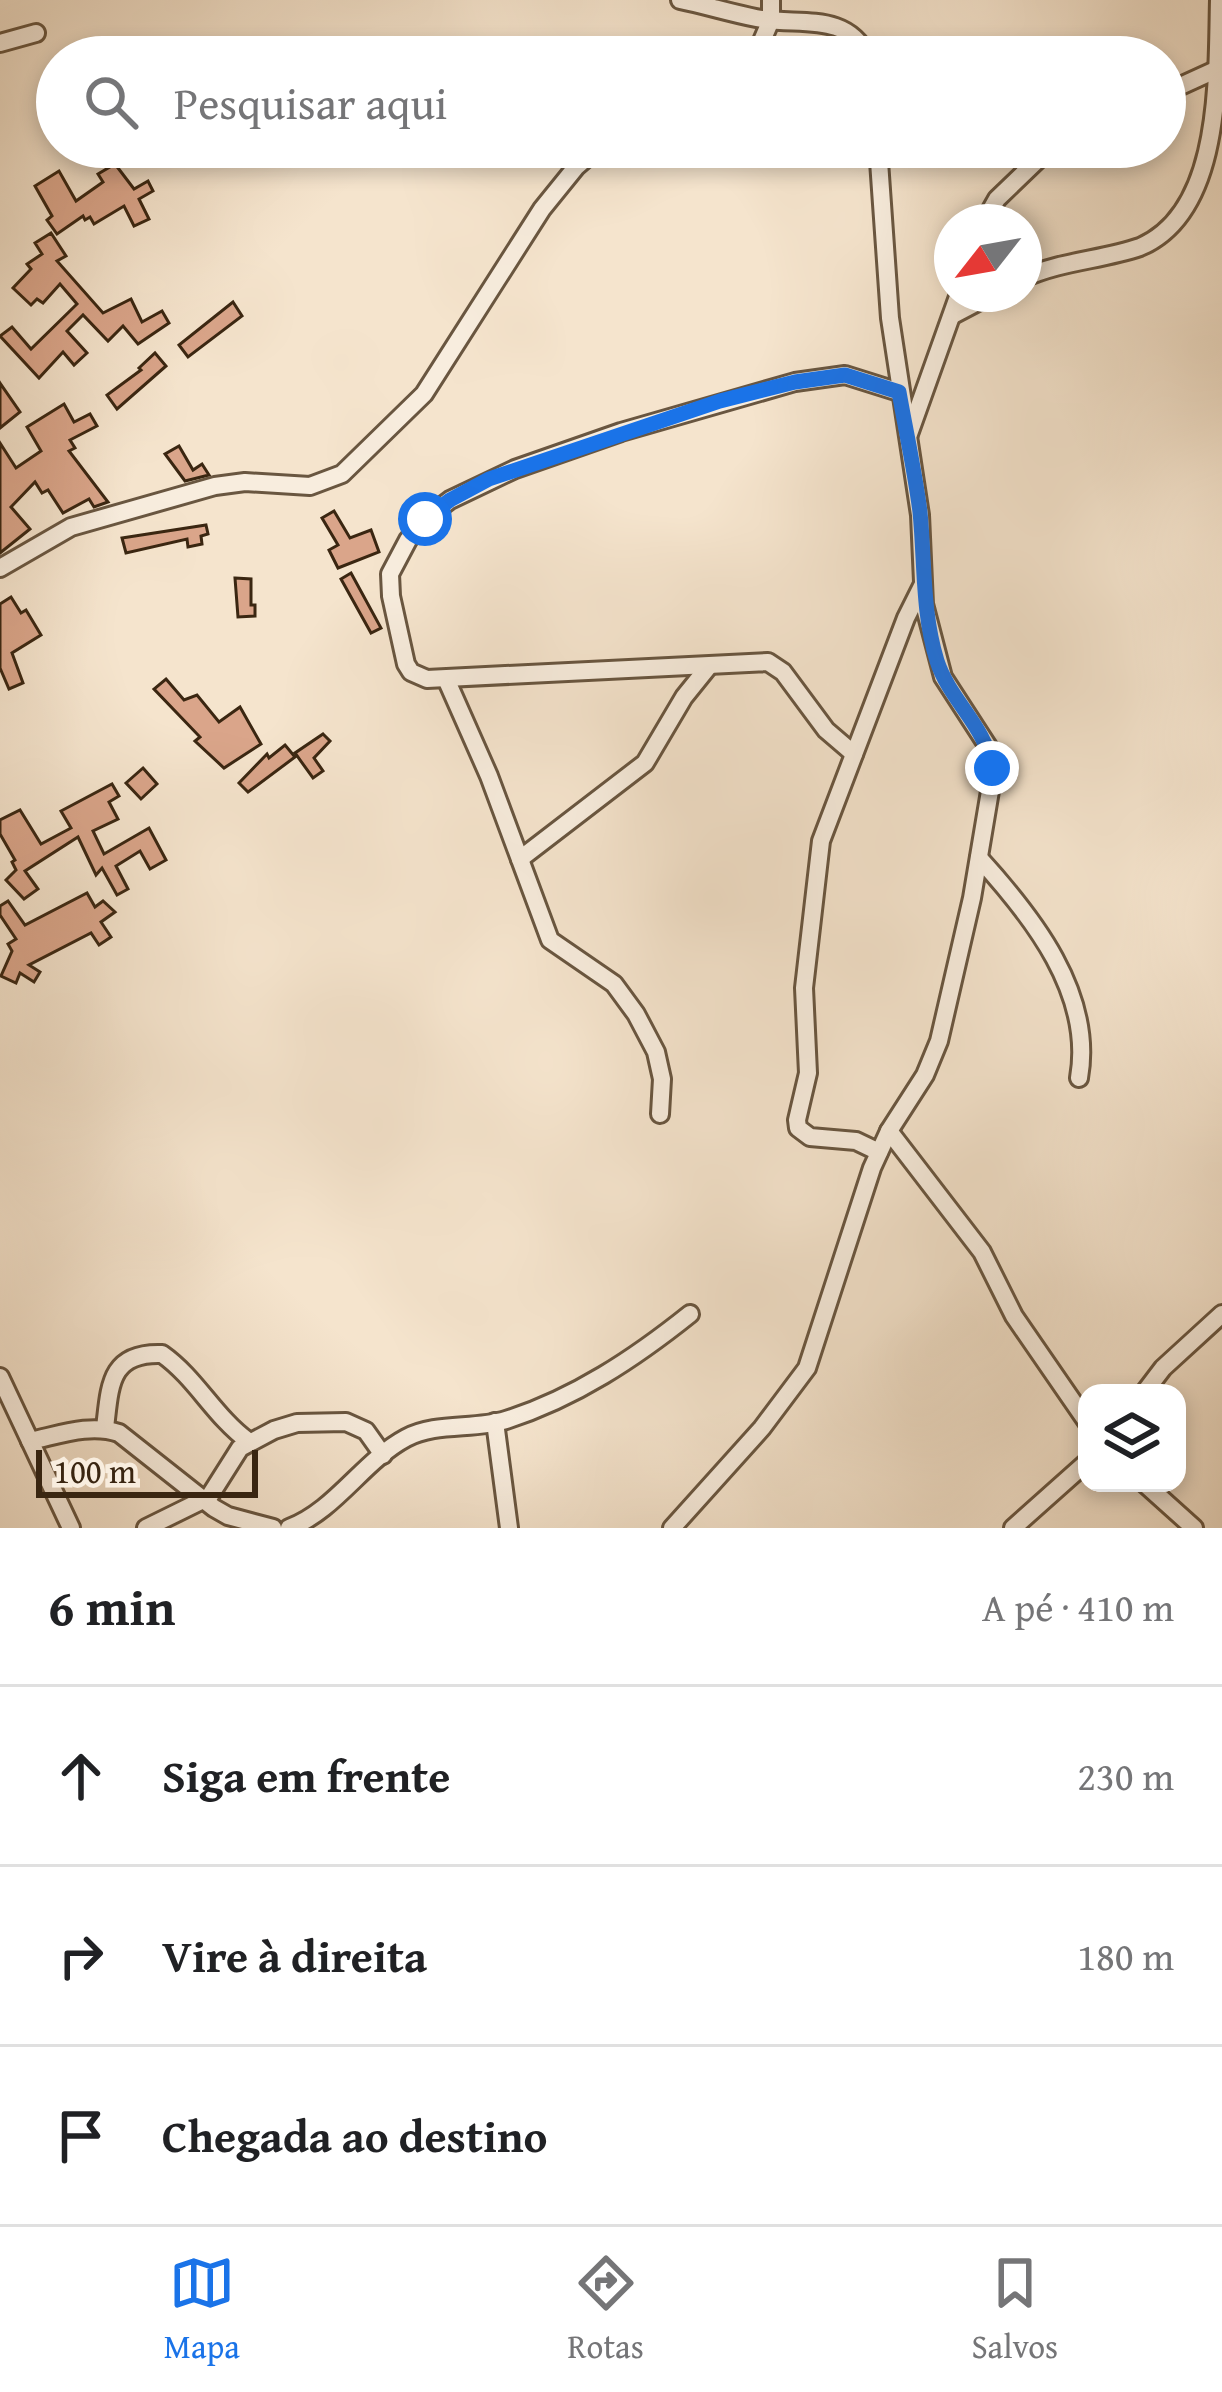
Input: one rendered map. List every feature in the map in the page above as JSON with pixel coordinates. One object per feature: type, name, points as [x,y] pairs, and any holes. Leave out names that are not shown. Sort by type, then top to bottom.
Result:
[{"type":"street","points":[[680,0],[771,20],[833,24],[852,36]]},
{"type":"street","points":[[764,36],[771,20],[771,0]]},
{"type":"street","points":[[1042,271],[1137,248],[1171,229],[1205,182],[1212,159],[1221,67],[1219,0]]},
{"type":"street","points":[[0,43],[36,33]]},
{"type":"street","points":[[1186,83],[1221,67]]},
{"type":"street","points":[[0,568],[71,527],[215,486],[245,482],[310,486],[342,474],[424,394],[542,209],[575,168]]},
{"type":"street","points":[[672,1528],[762,1428],[807,1368],[879,1152],[925,1075],[939,1041],[990,791],[989,748],[938,664],[923,585],[920,515],[886,284],[879,168]]},
{"type":"street","points":[[995,204],[1030,168]]},
{"type":"street","points":[[907,438],[954,312]]},
{"type":"street","points":[[953,315],[959,312]]},
{"type":"street","points":[[854,754],[826,730],[775,664],[758,661],[427,680],[411,672],[390,574],[408,539],[450,500],[489,479],[620,432],[795,382],[845,375],[899,392]]},
{"type":"street","points":[[879,1152],[856,1141],[810,1137],[798,1128],[808,1073],[804,988],[821,841],[923,585]]},
{"type":"street","points":[[520,859],[645,763],[684,697],[709,666]]},
{"type":"street","points":[[447,681],[550,940],[605,975],[636,1014],[660,1067],[660,1114]]},
{"type":"street","points":[[979,859],[1030,914],[1056,962],[1076,1022],[1082,1065],[1079,1078]]},
{"type":"street","points":[[889,1131],[982,1252],[1014,1316],[1078,1409]]},
{"type":"street","points":[[289,1528],[412,1435],[495,1422],[603,1377],[690,1314]]},
{"type":"street","points":[[1151,1384],[1222,1314]]},
{"type":"street","points":[[1206,1329],[1222,1340]]},
{"type":"street","points":[[105,1428],[110,1384],[122,1365],[134,1356],[162,1354],[216,1415],[248,1441]]},
{"type":"street","points":[[0,1377],[70,1528]]},
{"type":"street","points":[[146,1528],[204,1500],[248,1441],[297,1423],[346,1422],[366,1431],[383,1455]]},
{"type":"street","points":[[495,1422],[509,1528]]},
{"type":"street","points":[[30,1441],[105,1428],[139,1446],[227,1516],[273,1528]]},
{"type":"street","points":[[1013,1528],[1078,1470]]},
{"type":"street","points":[[1154,1492],[1194,1528]]},
{"type":"building","points":[[118,168],[134,189],[148,181],[153,191],[139,199],[149,219],[134,226],[124,206],[94,224],[83,216],[57,234],[35,186],[59,171],[76,201],[103,182],[98,174]]},
{"type":"building","points":[[51,233],[66,256],[57,261],[103,313],[131,299],[142,322],[162,311],[169,323],[138,344],[123,326],[108,341],[83,315],[67,331],[87,353],[74,365],[63,352],[39,378],[0,336],[12,327],[31,349],[77,304],[60,284],[43,303],[37,299],[31,305],[13,288],[31,269],[27,264],[42,254],[35,243]]},
{"type":"building","points":[[233,302],[242,316],[188,357],[179,345]]},
{"type":"building","points":[[155,353],[166,366],[117,409],[107,395]]},
{"type":"building","points":[[0,383],[20,412],[0,428]]},
{"type":"building","points":[[64,404],[74,422],[90,414],[97,426],[70,440],[75,448],[69,451],[108,502],[94,507],[89,499],[63,513],[48,490],[42,493],[35,482],[11,507],[30,529],[0,553],[0,443],[16,468],[41,451],[27,427]]},
{"type":"building","points":[[179,446],[193,470],[202,464],[209,475],[185,481],[165,454]]},
{"type":"building","points":[[334,511],[350,538],[371,530],[379,552],[338,568],[329,550],[338,545],[322,518]]},
{"type":"building","points":[[206,525],[208,534],[201,536],[202,544],[188,547],[187,539],[126,553],[122,538]]},
{"type":"building","points":[[351,573],[381,628],[371,633],[341,579]]},
{"type":"building","points":[[235,578],[251,579],[255,616],[238,617]]},
{"type":"building","points":[[11,597],[21,613],[26,610],[41,635],[12,653],[23,683],[9,689],[0,668],[0,604]]},
{"type":"building","points":[[166,679],[184,700],[197,695],[219,722],[240,707],[261,744],[224,768],[195,741],[200,737],[154,689]]},
{"type":"building","points":[[323,734],[330,741],[314,758],[323,771],[313,778],[295,753]]},
{"type":"building","points":[[285,745],[295,757],[248,792],[239,783],[267,754],[269,758]]},
{"type":"building","points":[[143,768],[157,784],[141,799],[126,783]]},
{"type":"building","points":[[112,784],[119,796],[109,802],[118,819],[93,831],[104,854],[149,828],[166,860],[150,869],[140,851],[116,866],[128,889],[117,895],[102,868],[96,875],[78,837],[25,871],[38,889],[24,899],[6,880],[16,870],[15,860],[0,834],[0,820],[20,810],[41,844],[71,828],[61,811]]},
{"type":"building","points":[[87,893],[95,907],[103,901],[115,912],[101,922],[111,937],[99,945],[91,933],[29,965],[40,972],[34,982],[20,973],[16,983],[1,976],[12,951],[8,944],[16,939],[0,915],[0,906],[8,901],[25,925]]},
{"type":"route","points":[[425,519],[489,479],[720,401],[845,375],[899,392],[920,515],[924,604],[933,646],[944,677],[982,733],[992,768]]}]
